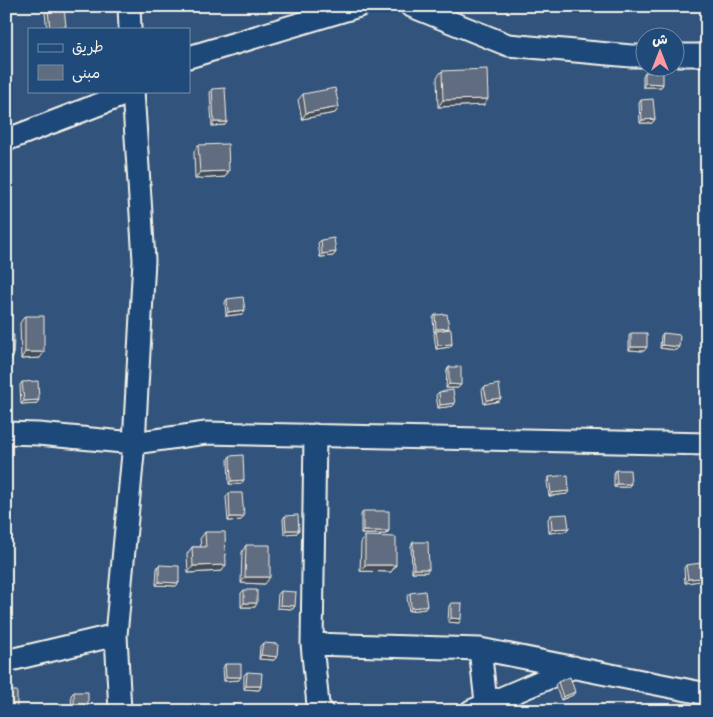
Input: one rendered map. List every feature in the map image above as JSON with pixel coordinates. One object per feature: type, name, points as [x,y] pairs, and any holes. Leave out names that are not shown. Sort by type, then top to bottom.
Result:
[{"type":"street","points":[[129,6],[130,28]]},
{"type":"street","points":[[190,57],[359,6]]},
{"type":"street","points":[[411,6],[508,44],[636,56]]},
{"type":"street","points":[[686,55],[707,55]]},
{"type":"street","points":[[6,140],[133,92],[144,260],[134,443],[116,635],[120,711]]},
{"type":"street","points":[[6,433],[134,443],[206,432],[707,444]]},
{"type":"street","points":[[315,435],[312,644],[318,705],[322,711]]},
{"type":"street","points":[[6,661],[116,635]]},
{"type":"street","points":[[312,644],[480,649],[707,694]]},
{"type":"street","points":[[480,649],[482,708],[574,667]]},
{"type":"building","points":[[64,8],[66,26],[50,28],[48,10]]},
{"type":"building","points":[[487,69],[488,99],[443,100],[442,71]]},
{"type":"building","points":[[645,78],[663,78],[663,84],[645,83]]},
{"type":"building","points":[[225,88],[227,122],[214,122],[212,89]]},
{"type":"building","points":[[335,88],[339,107],[306,113],[303,94]]},
{"type":"building","points":[[653,99],[655,119],[642,120],[641,100]]},
{"type":"building","points":[[228,144],[229,171],[200,172],[198,145]]},
{"type":"building","points":[[334,238],[336,252],[322,254],[321,240]]},
{"type":"building","points":[[243,297],[245,310],[228,312],[227,299]]},
{"type":"building","points":[[447,314],[449,328],[436,329],[435,315]]},
{"type":"building","points":[[25,316],[44,316],[44,352],[25,352]]},
{"type":"building","points":[[451,329],[452,344],[438,345],[436,331]]},
{"type":"building","points":[[631,333],[647,333],[647,347],[631,347]]},
{"type":"building","points":[[663,333],[680,335],[679,347],[662,345]]},
{"type":"building","points":[[6,335],[14,335],[13,358],[6,358]]},
{"type":"building","points":[[449,367],[461,367],[461,385],[449,384]]},
{"type":"building","points":[[38,381],[39,400],[24,401],[22,382]]},
{"type":"building","points":[[499,384],[501,398],[487,400],[484,387]]},
{"type":"building","points":[[453,390],[455,403],[440,405],[439,392]]},
{"type":"building","points":[[243,455],[244,480],[231,481],[230,456]]},
{"type":"building","points":[[616,470],[630,470],[631,484],[617,484]]},
{"type":"building","points":[[568,475],[569,491],[551,493],[549,477]]},
{"type":"building","points":[[229,493],[242,493],[244,517],[230,517]]},
{"type":"building","points":[[363,511],[389,511],[389,531],[363,531]]},
{"type":"building","points":[[567,514],[569,528],[552,529],[551,515]]},
{"type":"building","points":[[298,515],[299,530],[286,530],[285,516]]},
{"type":"building","points":[[205,532],[225,532],[226,565],[193,566],[192,547],[206,547]]},
{"type":"building","points":[[365,536],[396,537],[396,565],[365,565]]},
{"type":"building","points":[[413,542],[428,542],[429,569],[414,569]]},
{"type":"building","points":[[246,545],[270,545],[270,577],[245,577]]},
{"type":"building","points":[[701,563],[702,578],[688,579],[686,565]]},
{"type":"building","points":[[159,565],[179,566],[179,583],[159,582]]},
{"type":"building","points":[[244,590],[257,590],[257,603],[244,603]]},
{"type":"building","points":[[281,591],[296,592],[295,606],[280,605]]},
{"type":"building","points":[[425,591],[427,606],[411,608],[410,593]]},
{"type":"building","points":[[451,603],[462,603],[461,619],[451,618]]},
{"type":"building","points":[[263,643],[278,644],[277,657],[261,655]]},
{"type":"building","points":[[225,664],[241,664],[241,677],[226,677]]},
{"type":"building","points":[[247,672],[262,673],[261,686],[246,686]]},
{"type":"building","points":[[570,677],[575,692],[563,697],[558,682]]},
{"type":"building","points":[[6,691],[17,691],[17,711],[6,711]]},
{"type":"building","points":[[74,692],[88,692],[88,711],[74,711]]}]
